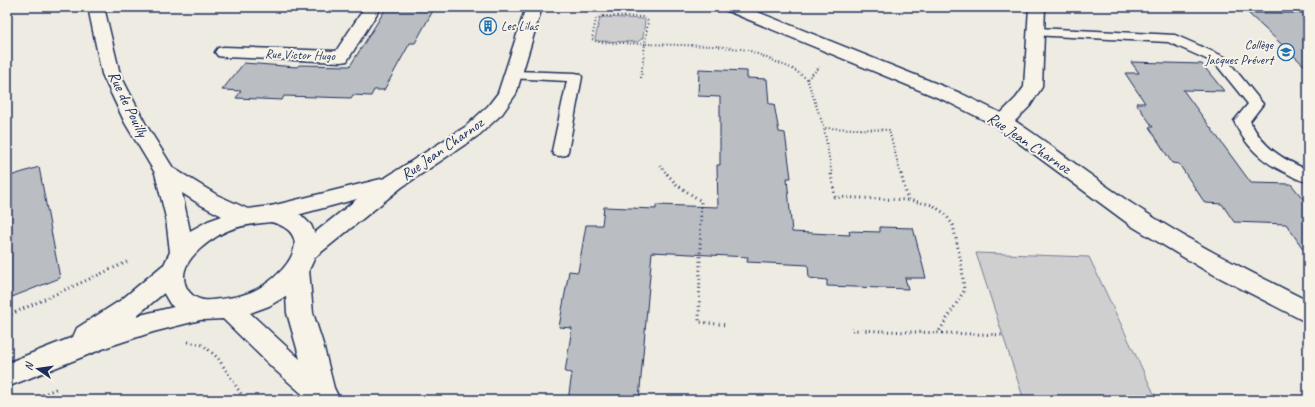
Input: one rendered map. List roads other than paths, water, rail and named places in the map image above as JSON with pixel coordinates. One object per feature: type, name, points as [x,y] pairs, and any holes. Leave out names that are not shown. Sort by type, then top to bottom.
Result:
[{"type":"street","name":"Rue de Pouilly","points":[[96,7],[114,80],[135,123],[166,173],[177,218],[177,263],[173,290],[176,294],[184,303],[203,310],[229,309],[256,301],[280,287],[302,261]]},
{"type":"street","name":"Rue Victor Hugo","points":[[224,52],[341,57],[373,7]]},
{"type":"street","name":"Rue Jean Charnoz","points":[[302,261],[350,216],[394,182],[438,155],[484,121],[495,110],[507,94],[514,75],[527,25],[534,7]]},
{"type":"street","name":"Rue Jean Charnoz","points":[[731,7],[953,97],[1003,122],[1037,145],[1105,197],[1138,219],[1211,263],[1308,313]]},
{"type":"street","points":[[1003,122],[1023,102],[1033,87],[1037,32],[1037,7]]},
{"type":"street","name":"Rue de Pouilly","points":[[166,173],[208,200],[244,217]]},
{"type":"street","name":"Rue Jean Charnoz","points":[[271,214],[394,182]]},
{"type":"street","points":[[66,349],[130,307],[177,263],[200,236],[223,223],[244,217],[271,214],[283,217],[296,223],[306,236],[302,261],[300,313],[324,396]]},
{"type":"street","points":[[229,309],[284,362],[324,396]]},
{"type":"street","points":[[7,375],[66,349],[170,316],[203,310]]},
{"type":"lane","points":[[1037,32],[1170,38],[1220,60],[1256,104],[1242,122],[1248,136],[1269,158],[1306,176]]},
{"type":"lane","points":[[514,75],[575,77],[560,151]]},
{"type":"place","name":"Les Lilas","points":[[488,26]]},
{"type":"place","name":"Collège Jacques Prévert","points":[[1286,52]]}]
